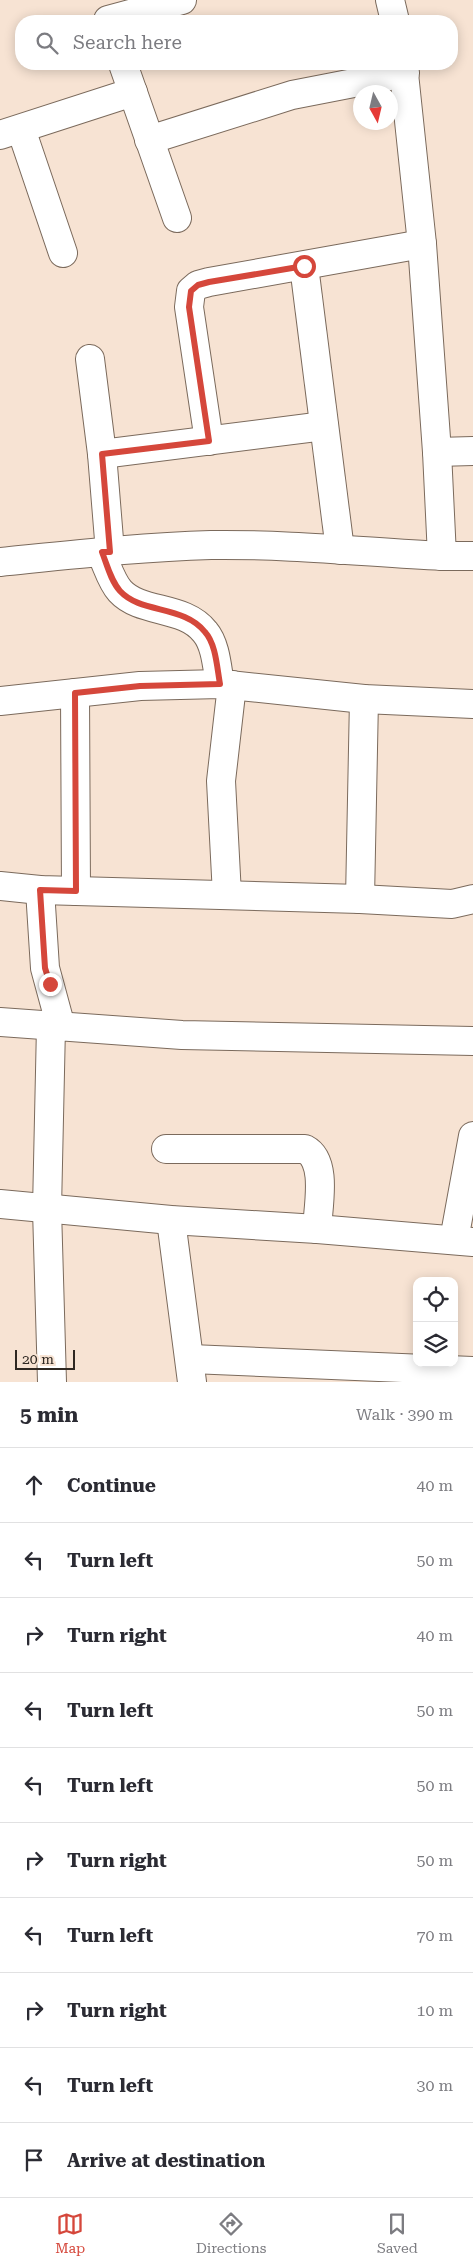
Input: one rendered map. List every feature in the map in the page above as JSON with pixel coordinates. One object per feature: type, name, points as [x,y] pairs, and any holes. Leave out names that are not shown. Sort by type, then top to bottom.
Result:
[{"type":"street","points":[[106,14],[182,0]]},
{"type":"street","points":[[390,0],[393,15]]},
{"type":"street","points":[[125,70],[177,218]]},
{"type":"street","points":[[149,140],[292,95],[396,70]]},
{"type":"street","points":[[404,70],[422,244],[437,452],[442,556]]},
{"type":"street","points":[[63,253],[10,132],[133,92]]},
{"type":"street","points":[[209,441],[189,307],[191,291],[198,285],[209,282],[422,244]]},
{"type":"street","points":[[304,266],[340,550]]},
{"type":"street","points":[[90,359],[102,454],[106,552],[114,582],[127,597],[182,615],[199,625],[206,632],[210,640],[226,684],[221,811],[227,895]]},
{"type":"street","points":[[102,454],[324,426]]},
{"type":"street","points":[[437,452],[473,450]]},
{"type":"street","points":[[0,562],[167,547],[213,545],[266,545],[442,556],[473,556]]},
{"type":"street","points":[[0,702],[140,686],[226,684],[364,699],[473,704]]},
{"type":"street","points":[[75,693],[76,891]]},
{"type":"street","points":[[360,899],[364,699]]},
{"type":"street","points":[[0,886],[40,890],[360,899],[452,904],[473,898]]},
{"type":"street","points":[[40,890],[45,968],[56,1026],[47,1209],[52,1382]]},
{"type":"street","points":[[0,1022],[182,1035],[473,1041]]},
{"type":"street","points":[[0,1204],[171,1220],[464,1241],[473,1136]]},
{"type":"street","points":[[166,1149],[296,1148],[312,1153],[318,1162],[319,1172],[317,1229]]},
{"type":"street","points":[[171,1220],[192,1371],[473,1371]]},
{"type":"route","points":[[50,984],[45,968],[40,890],[76,891],[75,693],[140,686],[220,684],[210,640],[206,632],[199,625],[182,615],[137,602],[127,597],[114,582],[102,552],[110,552],[102,454],[209,441],[189,307],[191,291],[198,285],[209,282],[304,266]]}]
